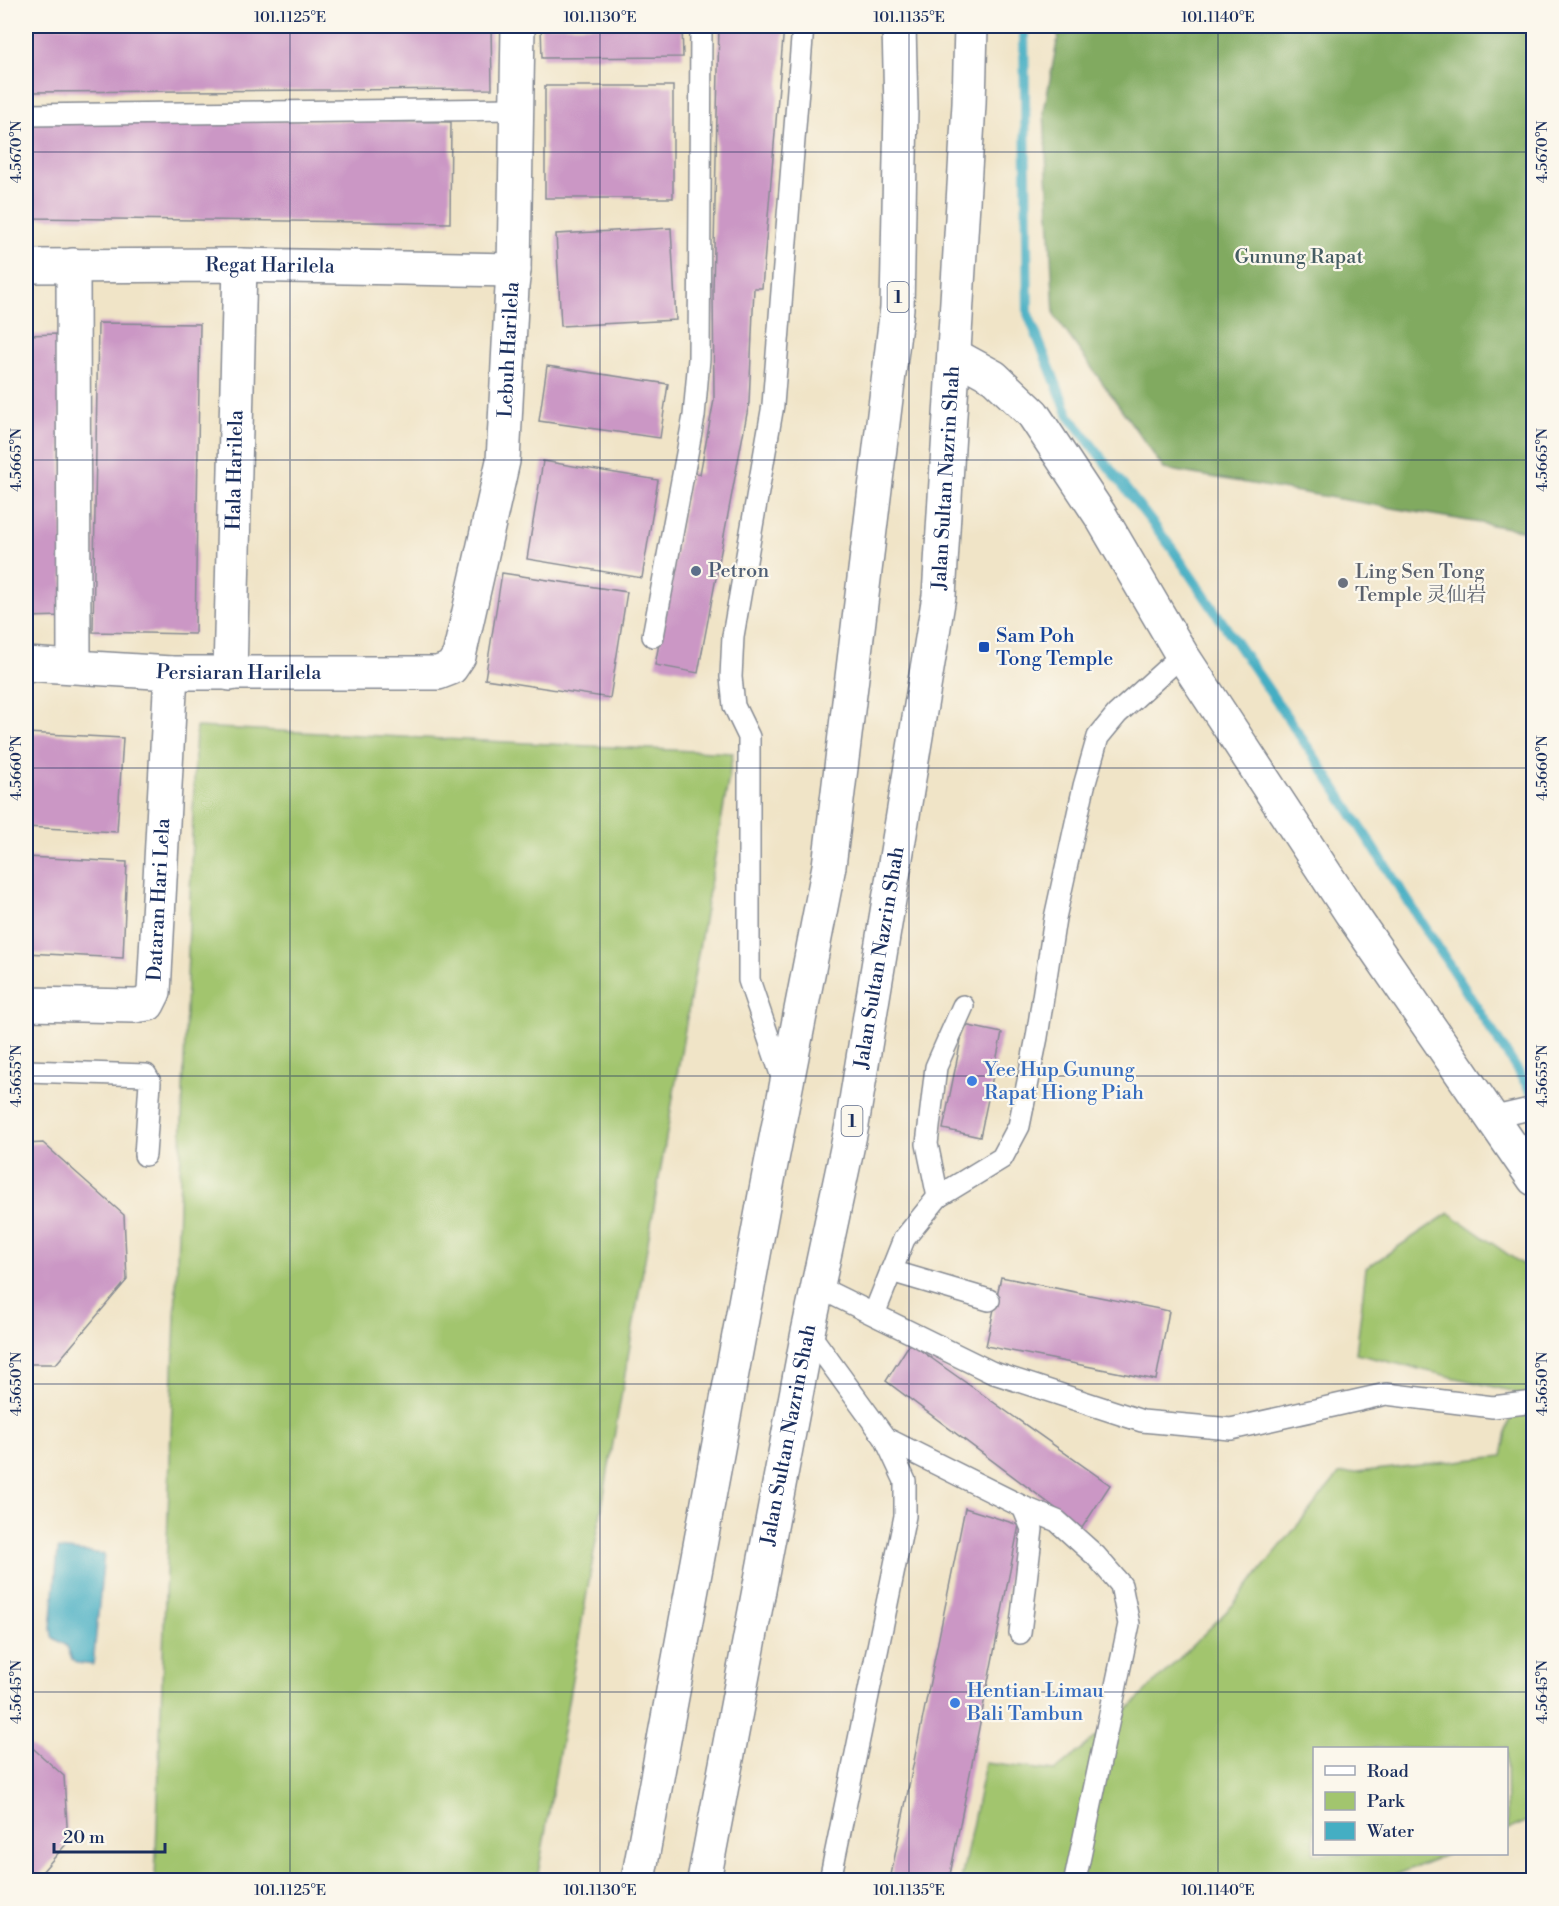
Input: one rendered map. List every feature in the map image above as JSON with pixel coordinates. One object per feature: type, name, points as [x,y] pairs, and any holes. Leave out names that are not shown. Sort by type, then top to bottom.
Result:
[{"type":"main road","name":"Lebuh Harilela","points":[[451,668],[459,656],[503,461],[514,270],[518,26]]},
{"type":"main road","name":"1","points":[[638,1881],[829,866],[897,308],[901,108],[899,26]]},
{"type":"main road","name":"Jalan Sultan Nazrin Shah","points":[[704,1881],[808,1332],[854,1114],[939,596],[969,104],[971,26]]},
{"type":"main road","points":[[74,265],[74,666]]},
{"type":"main road","name":"Regat Harilela","points":[[26,266],[240,265],[514,270]]},
{"type":"main road","name":"Hala Harilela","points":[[231,674],[240,265]]},
{"type":"main road","points":[[954,355],[994,377],[1034,414],[1100,515],[1182,655],[1351,913],[1514,1113],[1533,1179]]},
{"type":"main road","name":"Persiaran Harilela","points":[[26,664],[231,674],[438,672],[451,668]]},
{"type":"main road","name":"Dataran Hari Lela","points":[[26,1004],[135,1006],[148,1004],[154,992],[171,672]]},
{"type":"lane","points":[[653,636],[694,416],[699,359],[701,26]]},
{"type":"lane","points":[[786,1089],[749,980],[749,737],[734,706],[731,677],[733,636],[773,405],[803,26]]},
{"type":"lane","points":[[26,115],[516,109]]},
{"type":"lane","points":[[874,1314],[904,1239],[938,1197],[1002,1158],[1019,1126],[1055,918],[1084,786],[1098,736],[1117,714],[1182,655]]},
{"type":"lane","points":[[938,1197],[927,1144],[936,1067],[963,1006]]},
{"type":"lane","points":[[26,1071],[146,1075],[150,1082],[145,1155]]},
{"type":"lane","points":[[891,1271],[989,1300]]},
{"type":"lane","points":[[818,1287],[991,1372],[1142,1421],[1231,1429],[1386,1394],[1493,1407],[1533,1402]]},
{"type":"lane","points":[[808,1332],[885,1438],[906,1481],[905,1516],[830,1881]]},
{"type":"lane","points":[[885,1438],[1023,1507],[1057,1521],[1096,1556],[1121,1585],[1129,1624],[1075,1881]]},
{"type":"lane","points":[[1020,1633],[1032,1529],[1023,1507]]},
{"type":"green space","name":"Gunung Rapat","points":[[1060,26],[1533,26],[1533,532],[1164,469],[1054,315],[1044,111]]},
{"type":"green space","points":[[196,727],[733,753],[537,1880],[155,1880]]},
{"type":"green space","points":[[1449,1213],[1533,1272],[1533,1819],[1508,1830],[1508,1747],[1313,1747],[1313,1855],[1446,1855],[1393,1876],[1394,1880],[961,1880],[985,1763],[1055,1771],[1119,1718],[1232,1606],[1339,1474],[1502,1456],[1515,1392],[1356,1354],[1366,1268]]},
{"type":"water","points":[[58,1549],[104,1554],[93,1665],[77,1663],[72,1659],[67,1646],[52,1637]]},
{"type":"building","points":[[26,26],[491,26],[492,89],[26,92]]},
{"type":"building","points":[[541,26],[682,26],[683,57],[542,58]]},
{"type":"building","points":[[719,26],[784,26],[762,288],[754,288],[749,403],[698,673],[655,665],[691,472],[700,474],[714,400],[713,291]]},
{"type":"building","points":[[545,86],[673,86],[673,198],[545,198]]},
{"type":"building","points":[[26,118],[451,122],[450,223],[26,218]]},
{"type":"building","points":[[671,228],[676,320],[561,326],[556,234]]},
{"type":"building","points":[[98,323],[200,324],[195,634],[93,632]]},
{"type":"building","points":[[59,334],[64,616],[26,617],[26,335]]},
{"type":"building","points":[[547,366],[668,384],[660,438],[539,421]]},
{"type":"building","points":[[543,461],[658,480],[642,578],[527,559]]},
{"type":"building","points":[[502,573],[627,592],[610,698],[485,679]]},
{"type":"building","points":[[26,733],[123,738],[117,832],[26,827]]},
{"type":"building","points":[[26,857],[127,862],[123,958],[26,953]]},
{"type":"building","name":"Yee Hup Gunung Rapat Hiong Piah","points":[[964,1025],[1002,1033],[980,1137],[943,1129]]},
{"type":"building","points":[[43,1143],[124,1215],[127,1280],[56,1364],[26,1364],[26,1144]]},
{"type":"building","points":[[1001,1277],[1169,1311],[1156,1380],[986,1346]]},
{"type":"building","points":[[910,1343],[1110,1485],[1082,1528],[886,1381]]},
{"type":"building","name":"Hentian Limau Bali Tambun","points":[[965,1508],[1019,1525],[949,1880],[890,1880]]},
{"type":"building","points":[[26,1742],[64,1776],[68,1842],[35,1880],[26,1880]]},
{"type":"waterway","points":[[1024,26],[1028,314],[1069,416],[1171,547],[1326,774],[1534,1096]]},
{"type":"place","name":"Petron","points":[[696,571]]},
{"type":"place","name":"Ling Sen Tong Temple 灵仙岩","points":[[1343,583]]},
{"type":"place","name":"Sam Poh Tong Temple","points":[[984,647]]},
{"type":"place","name":"Yee Hup Gunung Rapat Hiong Piah","points":[[972,1081]]},
{"type":"place","name":"Hentian Limau Bali Tambun","points":[[955,1703]]}]
